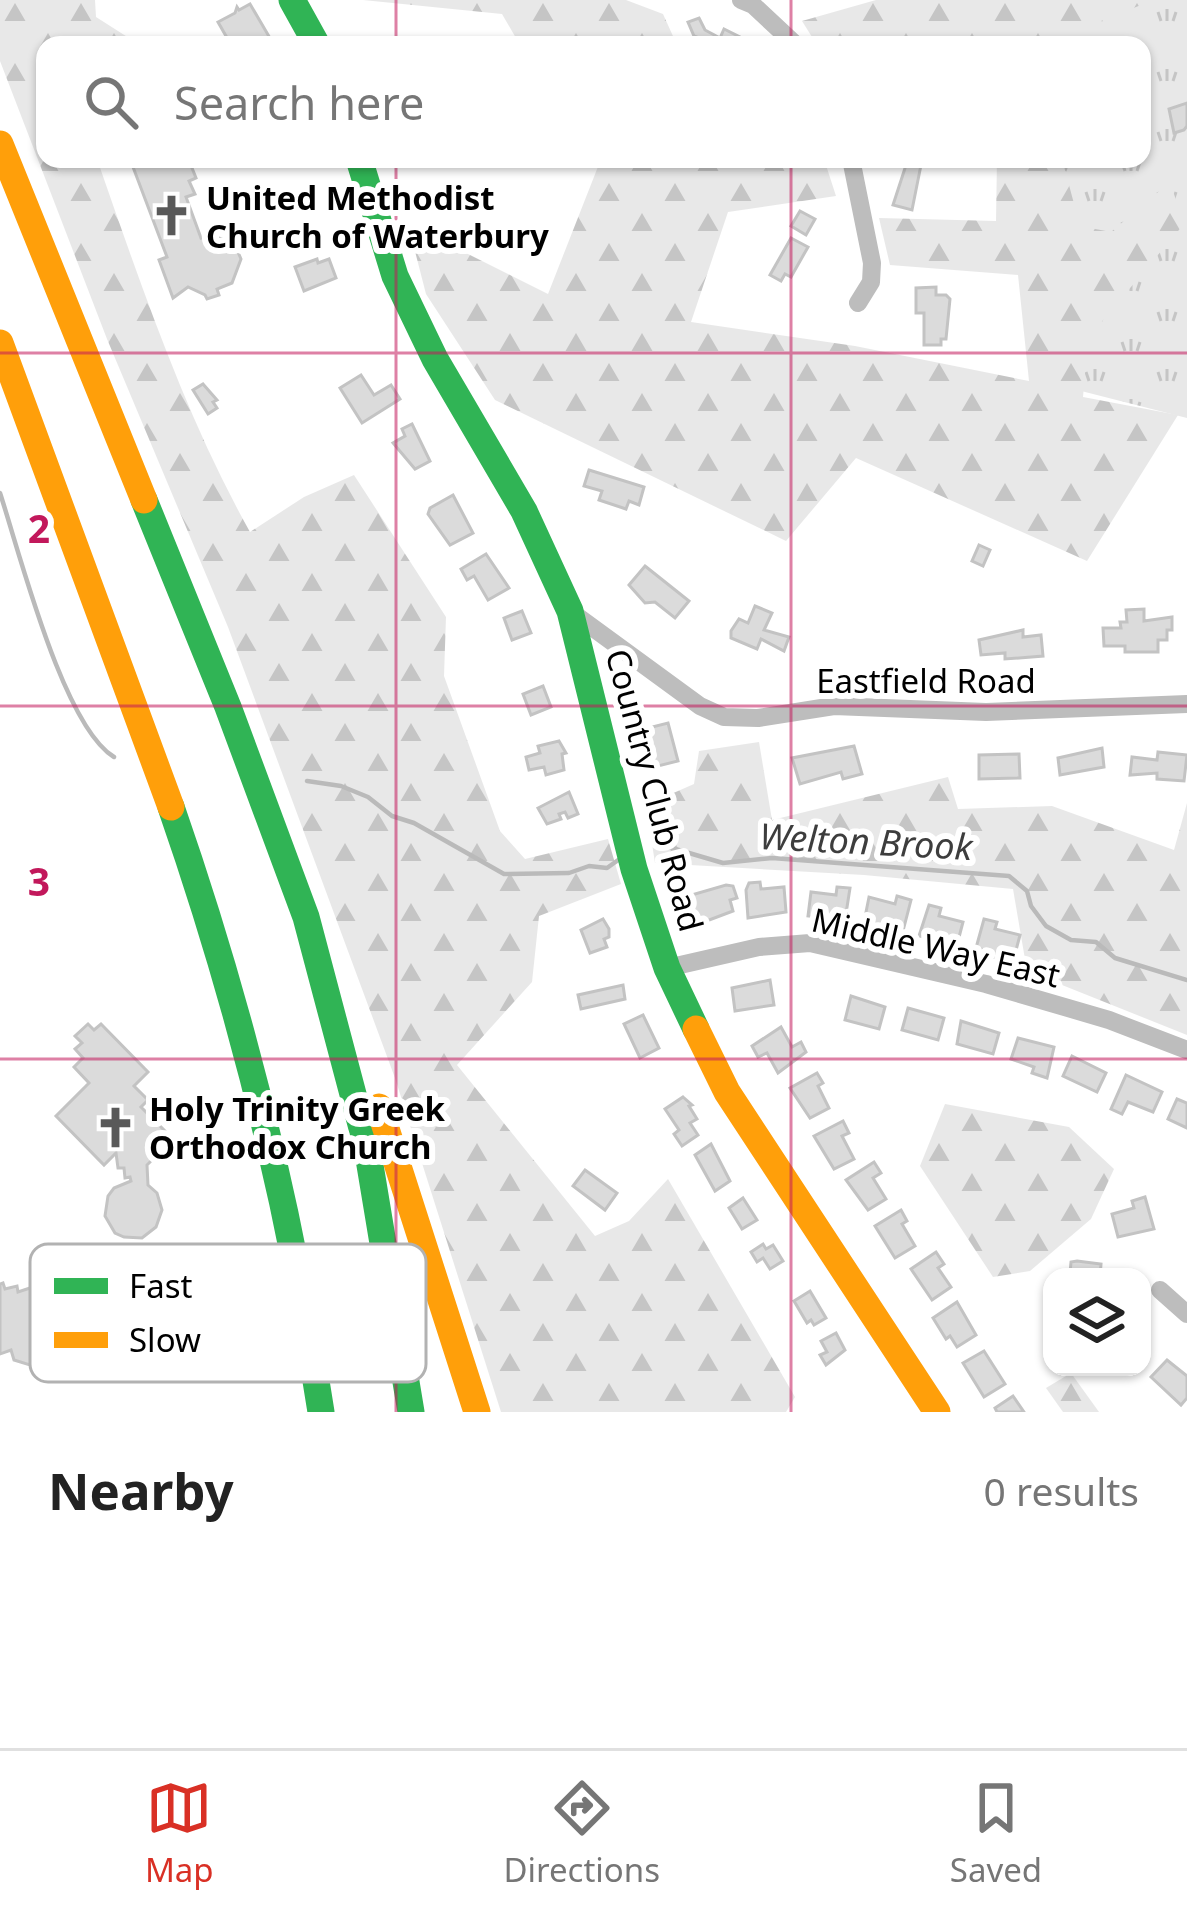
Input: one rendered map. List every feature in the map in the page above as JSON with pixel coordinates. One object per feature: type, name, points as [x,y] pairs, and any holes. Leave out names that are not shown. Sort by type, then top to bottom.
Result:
[{"type":"main road","points":[[292,0],[312,36]]},
{"type":"main road","points":[[0,144],[339,981],[423,1244]]},
{"type":"main road","name":"Country Club Road","points":[[362,168],[394,276],[435,359],[524,511],[570,611],[634,869],[667,968],[728,1092],[937,1412]]},
{"type":"main road","points":[[0,345],[172,809],[236,1004],[295,1244]]},
{"type":"main road","points":[[256,777],[306,917],[350,1072],[385,1244]]},
{"type":"main road","points":[[426,1253],[477,1412]]},
{"type":"main road","points":[[316,1382],[321,1412]]},
{"type":"main road","points":[[406,1382],[411,1412]]},
{"type":"street","points":[[741,0],[786,36]]},
{"type":"street","points":[[853,168],[872,263],[871,282],[858,303]]},
{"type":"street","name":"Eastfield Road","points":[[570,611],[700,706],[724,717],[758,718],[834,706],[986,712],[1187,704]]},
{"type":"street","points":[[584,664],[617,646]]},
{"type":"street","name":"Middle Way East","points":[[667,968],[759,947],[810,943],[986,984],[1109,1020],[1187,1051]]},
{"type":"street","points":[[1160,1290],[1187,1314]]},
{"type":"green space","points":[[0,0],[95,0],[96,17],[126,36],[36,36],[36,155],[0,61]]},
{"type":"green space","points":[[363,0],[626,0],[663,14],[673,36],[515,36],[502,14]]},
{"type":"green space","points":[[876,0],[1151,1],[1081,29],[1079,36],[811,36],[802,21]]},
{"type":"green space","points":[[1047,0],[1187,0],[1187,418],[1046,382],[1037,168],[1151,168],[1151,36],[1033,36]]},
{"type":"green space","points":[[41,168],[100,168],[185,396],[250,532],[304,497],[354,475],[446,617],[444,676],[500,831],[525,859],[608,839],[621,884],[539,916],[532,982],[457,1065],[595,1236],[629,1221],[668,1179],[795,1397],[786,1412],[501,1412],[395,1078],[228,627]]},
{"type":"green space","points":[[597,168],[827,168],[836,196],[728,212],[691,322],[855,346],[1029,381],[1018,275],[890,265],[879,218],[996,221],[997,168],[1064,168],[1080,226],[1111,232],[1170,182],[1184,224],[1088,338],[1083,397],[1178,415],[1087,561],[856,458],[786,541],[495,400],[426,294],[408,224],[548,294]]},
{"type":"green space","points":[[759,742],[772,820],[948,777],[958,809],[1052,806],[1174,850],[1187,803],[1187,1035],[1027,971],[1013,889],[655,863],[646,805],[694,784],[699,751]]},
{"type":"green space","points":[[945,1104],[1069,1127],[1114,1169],[1091,1219],[1030,1271],[993,1277],[920,1166]]},
{"type":"green space","points":[[1073,1376],[1099,1412],[1063,1412],[1046,1388]]},
{"type":"building","points":[[250,4],[269,36],[226,36],[218,22]]},
{"type":"building","points":[[699,18],[705,30],[716,36],[694,36],[688,22]]},
{"type":"building","points":[[1187,103],[1187,126],[1174,133],[1169,109]]},
{"type":"building","name":"United Methodist Church of Waterbury","points":[[133,168],[192,168],[196,178],[189,181],[195,194],[186,197],[201,238],[210,235],[234,243],[241,259],[232,283],[207,299],[188,287],[173,298],[159,260],[167,257]]},
{"type":"building","points":[[905,168],[920,168],[912,210],[893,205]]},
{"type":"building","points":[[800,211],[815,219],[806,235],[791,226]]},
{"type":"building","points":[[791,238],[808,247],[791,277],[785,274],[781,281],[770,275]]},
{"type":"building","points":[[317,259],[318,263],[329,259],[336,278],[304,291],[295,267]]},
{"type":"building","points":[[936,287],[936,295],[950,299],[946,339],[941,339],[941,345],[924,345],[924,313],[916,313],[916,288]]},
{"type":"building","points":[[361,375],[374,395],[391,385],[400,399],[362,423],[340,388]]},
{"type":"building","points":[[203,384],[217,400],[213,402],[217,408],[208,414],[193,390]]},
{"type":"building","points":[[412,424],[430,461],[415,469],[393,443]]},
{"type":"building","points":[[589,470],[644,487],[639,505],[629,501],[626,509],[599,500],[602,491],[584,486]]},
{"type":"building","points":[[453,495],[473,533],[450,545],[428,514]]},
{"type":"building","points":[[979,545],[990,550],[983,566],[972,561]]},
{"type":"building","points":[[486,554],[509,588],[488,600],[474,576],[467,580],[461,569]]},
{"type":"building","points":[[645,566],[689,601],[675,618],[655,602],[645,603],[629,585]]},
{"type":"building","points":[[755,606],[772,613],[764,630],[789,637],[784,651],[761,639],[757,649],[731,638],[739,619],[748,623]]},
{"type":"building","points":[[1144,609],[1144,621],[1172,617],[1172,630],[1167,630],[1167,640],[1158,640],[1158,652],[1125,652],[1125,646],[1104,646],[1103,628],[1121,628],[1120,622],[1127,622],[1126,610]]},
{"type":"building","points":[[522,611],[531,633],[512,640],[504,618]]},
{"type":"building","points":[[1023,630],[1023,637],[1041,635],[1043,656],[1005,659],[1005,653],[981,655],[979,640]]},
{"type":"building","points":[[543,686],[551,707],[531,715],[523,694]]},
{"type":"building","points":[[668,723],[678,761],[654,767],[644,729]]},
{"type":"building","points":[[559,741],[566,753],[562,754],[564,770],[546,775],[544,767],[529,770],[526,757],[540,753],[538,746]]},
{"type":"building","points":[[854,746],[862,774],[843,779],[841,772],[800,784],[792,758]]},
{"type":"building","points":[[1102,748],[1104,767],[1060,775],[1058,758]]},
{"type":"building","points":[[1158,752],[1187,755],[1184,781],[1157,779],[1157,773],[1130,775],[1132,757],[1157,760]]},
{"type":"building","points":[[1019,754],[1020,778],[979,779],[979,755]]},
{"type":"building","points":[[569,792],[578,814],[568,818],[565,812],[559,814],[561,819],[547,824],[538,808]]},
{"type":"building","points":[[760,882],[761,889],[784,887],[786,912],[748,918],[746,890],[749,883]]},
{"type":"building","points":[[733,886],[737,898],[730,900],[733,911],[696,925],[688,896]]},
{"type":"building","points":[[837,887],[850,888],[845,920],[808,916],[811,892],[836,895]]},
{"type":"building","points":[[897,896],[911,900],[903,931],[888,927],[881,931],[882,926],[864,922],[869,897],[895,904]]},
{"type":"building","points":[[929,905],[941,908],[939,916],[963,922],[957,945],[919,936]]},
{"type":"building","points":[[603,919],[609,929],[604,939],[607,947],[590,953],[581,930]]},
{"type":"building","points":[[984,919],[997,922],[995,929],[1020,935],[1014,958],[997,953],[996,958],[988,956],[989,951],[976,948]]},
{"type":"building","points":[[770,980],[774,1005],[735,1011],[732,988]]},
{"type":"building","points":[[623,985],[625,999],[581,1009],[578,995]]},
{"type":"building","points":[[851,996],[885,1007],[879,1029],[845,1020]]},
{"type":"building","points":[[908,1008],[944,1018],[938,1040],[902,1030]]},
{"type":"building","points":[[643,1015],[659,1048],[640,1058],[624,1024]]},
{"type":"building","points":[[961,1021],[999,1033],[993,1054],[957,1044]]},
{"type":"building","name":"Holy Trinity Greek Orthodox Church","points":[[88,1024],[94,1030],[101,1024],[148,1072],[134,1086],[148,1100],[141,1107],[173,1139],[147,1165],[148,1185],[157,1193],[162,1210],[156,1227],[142,1238],[115,1233],[105,1216],[108,1196],[131,1181],[125,1178],[124,1168],[118,1168],[116,1153],[104,1165],[56,1116],[89,1083],[74,1067],[83,1058],[75,1049],[82,1043],[75,1036]]},
{"type":"building","points":[[781,1027],[792,1047],[801,1042],[806,1052],[778,1073],[767,1053],[758,1057],[752,1046]]},
{"type":"building","points":[[1018,1038],[1054,1047],[1047,1078],[1032,1073],[1034,1067],[1011,1059]]},
{"type":"building","points":[[1072,1056],[1106,1073],[1097,1092],[1063,1076]]},
{"type":"building","points":[[817,1073],[829,1108],[810,1118],[790,1088]]},
{"type":"building","points":[[1126,1075],[1162,1092],[1153,1112],[1128,1102],[1122,1114],[1111,1109]]},
{"type":"building","points":[[683,1097],[692,1105],[697,1119],[690,1123],[698,1135],[682,1146],[674,1134],[679,1130],[665,1109]]},
{"type":"building","points":[[1177,1099],[1187,1103],[1187,1128],[1168,1119]]},
{"type":"building","points":[[843,1121],[849,1133],[842,1136],[854,1159],[834,1169],[814,1136]]},
{"type":"building","points":[[711,1144],[730,1181],[715,1191],[695,1155]]},
{"type":"building","points":[[874,1162],[881,1173],[873,1178],[886,1199],[868,1210],[846,1180]]},
{"type":"building","points":[[585,1170],[617,1193],[605,1210],[573,1186]]},
{"type":"building","points":[[1145,1197],[1154,1229],[1118,1237],[1112,1214],[1134,1208],[1132,1201]]},
{"type":"building","points":[[743,1198],[757,1220],[742,1229],[729,1208]]},
{"type":"building","points":[[901,1210],[907,1221],[902,1224],[915,1246],[895,1258],[875,1226]]},
{"type":"building","points":[[763,1244],[766,1249],[773,1245],[783,1261],[770,1269],[763,1258],[757,1262],[751,1252]]},
{"type":"building","points":[[936,1252],[944,1264],[938,1268],[951,1287],[932,1300],[911,1269]]},
{"type":"building","points":[[1071,1262],[1101,1264],[1101,1268],[1070,1268]]},
{"type":"building","points":[[0,1284],[5,1289],[17,1286],[18,1292],[30,1288],[30,1365],[14,1360],[11,1350],[0,1354]]},
{"type":"building","points":[[810,1291],[826,1318],[814,1325],[811,1320],[807,1323],[794,1301]]},
{"type":"building","points":[[957,1302],[976,1335],[957,1347],[933,1318]]},
{"type":"building","points":[[836,1333],[845,1350],[826,1365],[820,1355],[827,1352],[821,1341]]},
{"type":"building","points":[[984,1351],[1005,1384],[984,1397],[963,1363]]},
{"type":"building","points":[[1167,1360],[1187,1376],[1187,1398],[1181,1405],[1151,1377]]},
{"type":"building","points":[[1013,1396],[1024,1412],[997,1412],[995,1408]]},
{"type":"waterway","name":"Welton Brook","points":[[0,493],[61,676],[95,739],[114,757]]},
{"type":"waterway","name":"Welton Brook","points":[[307,781],[341,786],[368,797],[392,816],[414,823],[504,874],[607,868],[621,858]]},
{"type":"waterway","name":"Welton Brook","points":[[655,843],[723,863],[772,858],[1009,876],[1027,891],[1031,906],[1046,926],[1071,940],[1096,942],[1115,958],[1187,980]]},
{"type":"traffic: fast","points":[[292,0],[312,36]]},
{"type":"traffic: fast","points":[[362,168],[395,276],[435,359],[524,511],[570,611],[634,869],[667,968],[696,1029]]},
{"type":"traffic: fast","points":[[144,500],[306,917],[367,1147],[383,1244]]},
{"type":"traffic: fast","points":[[171,807],[241,1031],[291,1244]]},
{"type":"traffic: fast","points":[[316,1382],[321,1412]]},
{"type":"traffic: fast","points":[[406,1382],[411,1412]]},
{"type":"traffic: slow","points":[[0,144],[144,500]]},
{"type":"traffic: slow","points":[[0,343],[171,807]]},
{"type":"traffic: slow","points":[[696,1029],[727,1092],[937,1412]]},
{"type":"traffic: slow","points":[[379,1107],[423,1244]]},
{"type":"traffic: slow","points":[[426,1253],[477,1412]]},
{"type":"place","name":"United Methodist Church of Waterbury","points":[[172,216]]},
{"type":"place","name":"Holy Trinity Greek Orthodox Church","points":[[115,1127]]}]
